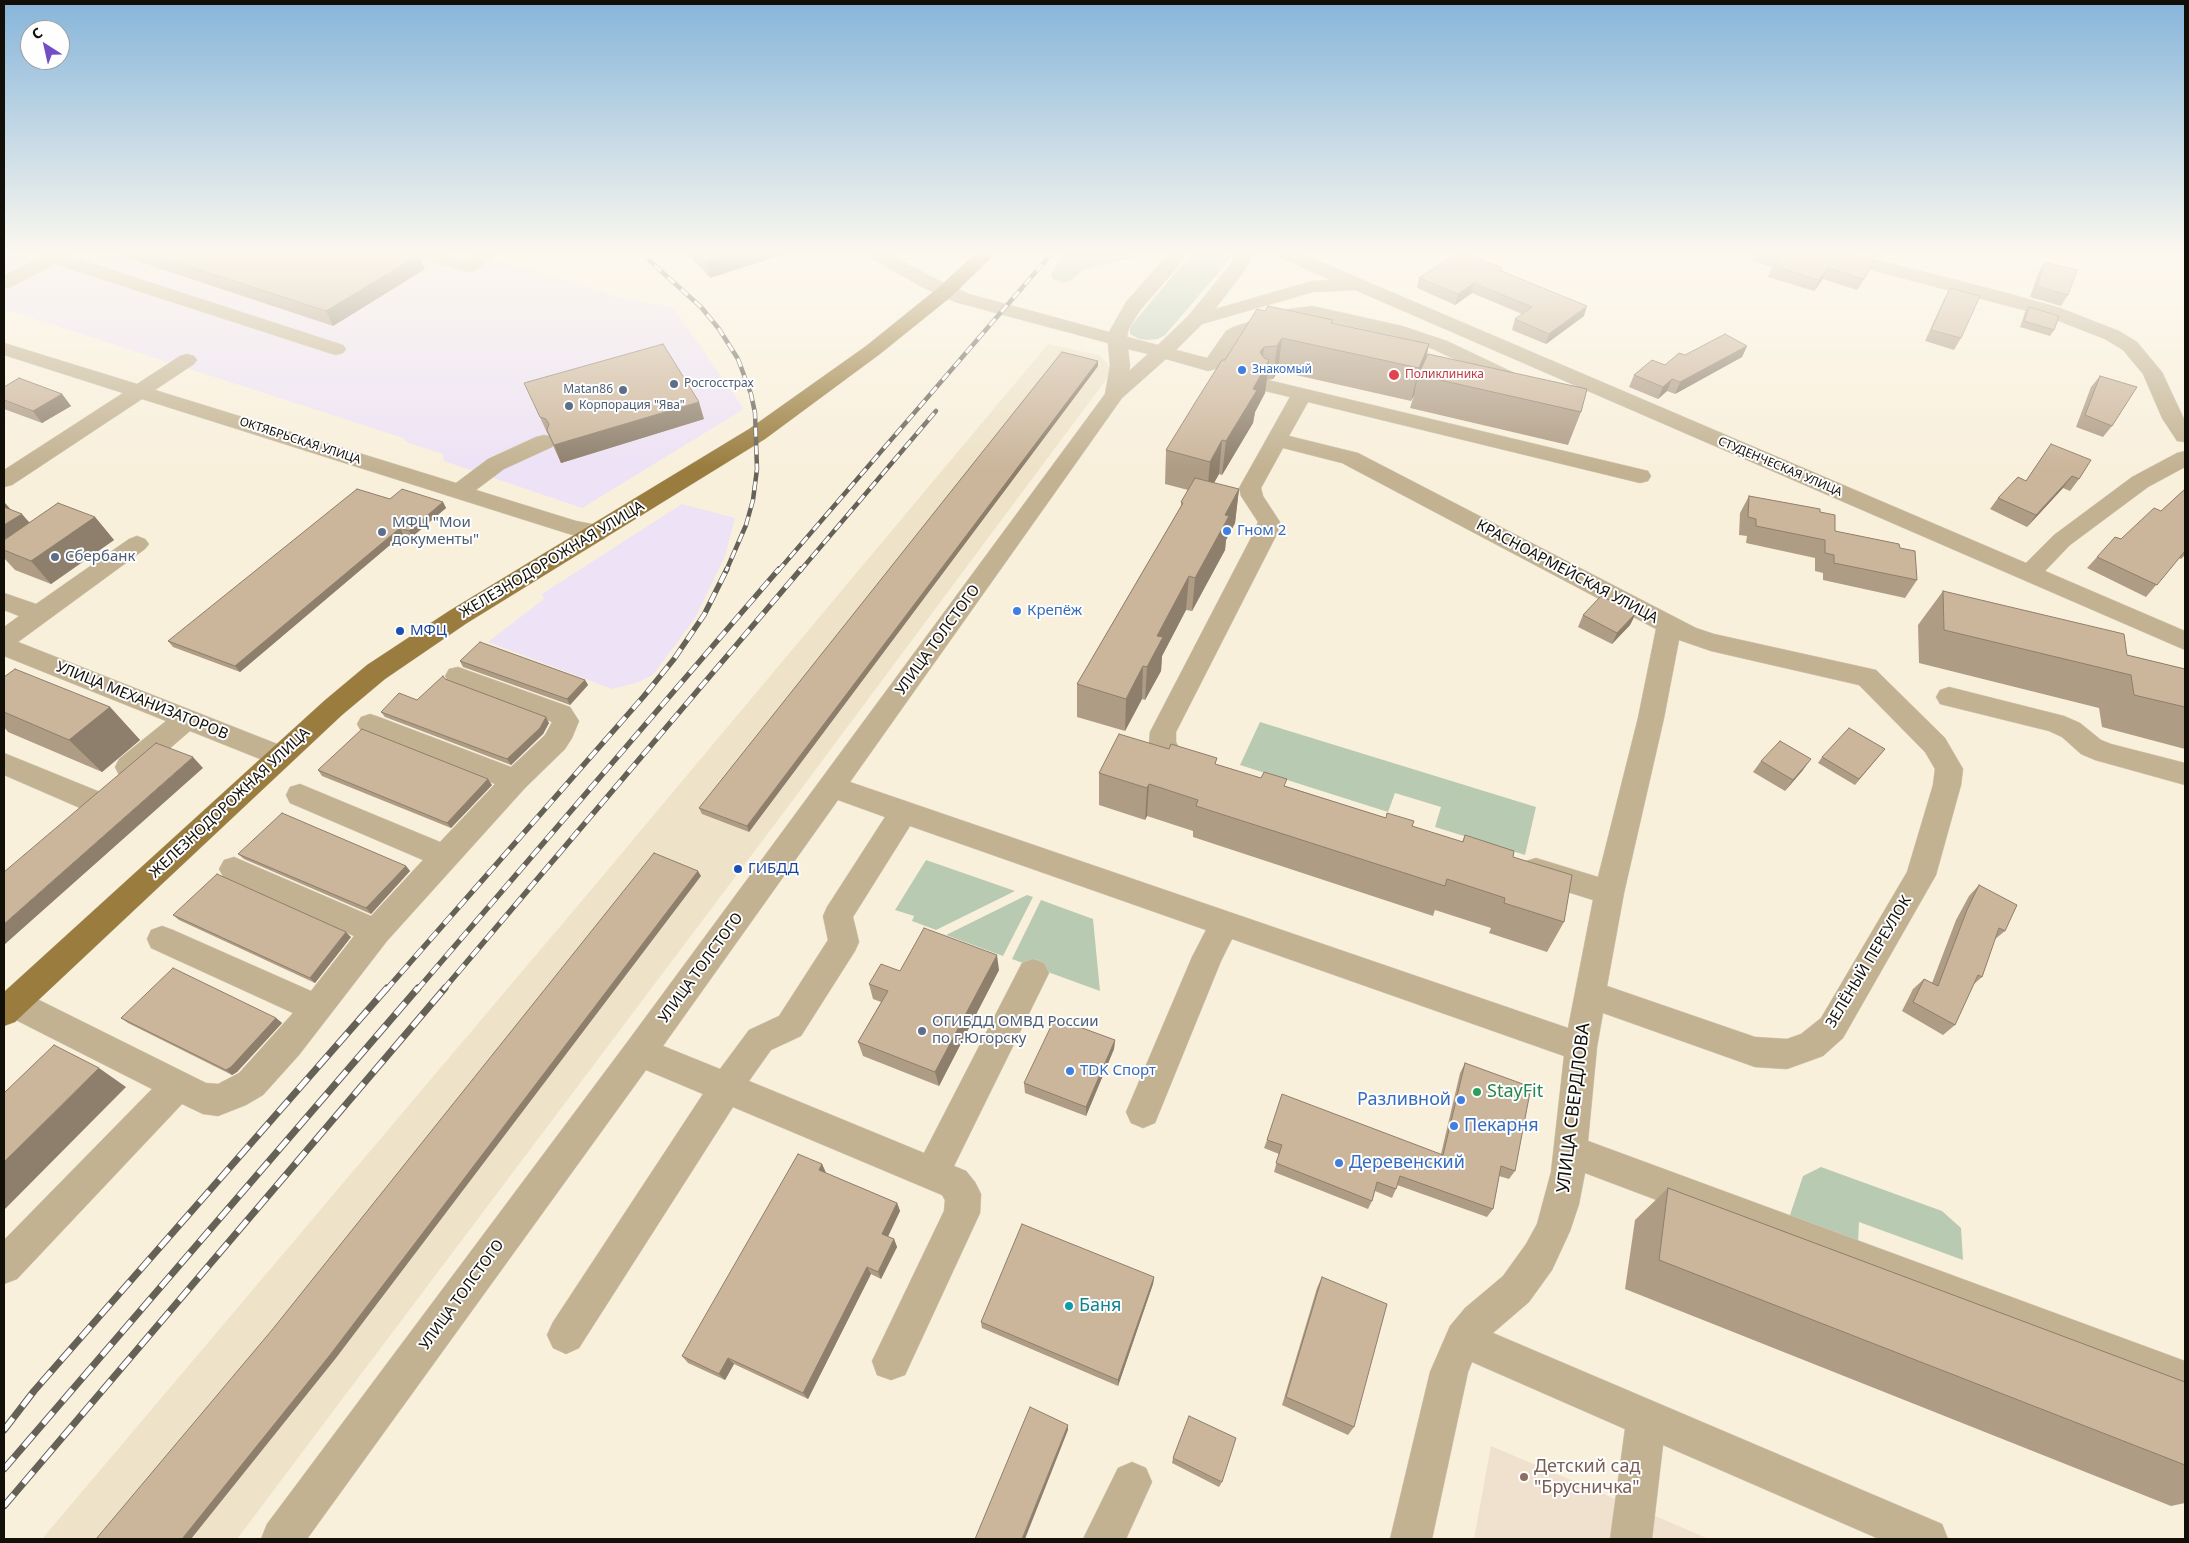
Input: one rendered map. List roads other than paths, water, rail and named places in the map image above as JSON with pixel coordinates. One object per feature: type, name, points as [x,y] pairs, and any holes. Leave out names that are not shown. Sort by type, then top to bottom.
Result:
[{"type":"main road","name":"ЖЕЛЕЗНОДОРОЖНАЯ УЛИЦА","points":[[9,1008],[280,756],[354,690],[394,659],[787,414],[904,325]]},
{"type":"street","points":[[265,325],[336,349]]},
{"type":"street","points":[[1065,325],[1208,365],[1229,376]]},
{"type":"street","points":[[1115,394],[1120,366],[1117,340],[1121,325]]},
{"type":"street","points":[[1115,394],[1190,325]]},
{"type":"street","points":[[1208,365],[1214,363],[1233,335],[1260,325]]},
{"type":"street","points":[[1276,325],[1304,331]]},
{"type":"street","points":[[1372,325],[1395,330],[1440,345],[1522,383],[1523,386],[1511,396],[1505,395],[1435,363]]},
{"type":"street","name":"СТУДЕНЧЕСКАЯ УЛИЦА","points":[[1451,325],[2185,641]]},
{"type":"street","points":[[2086,325],[2112,335],[2130,346],[2152,372],[2173,418],[2185,436]]},
{"type":"street","name":"ОКТЯБРЬСКАЯ УЛИЦА","points":[[4,349],[574,528],[584,528],[596,534]]},
{"type":"street","points":[[1487,367],[1509,350]]},
{"type":"street","points":[[4,480],[187,360]]},
{"type":"street","points":[[1268,386],[1640,476]]},
{"type":"street","name":"УЛИЦА ТОЛСТОГО","points":[[282,1539],[640,1052],[1115,394]]},
{"type":"street","points":[[1222,774],[1169,755],[1162,743],[1163,732],[1266,532],[1269,522],[1252,496],[1250,488],[1302,394]]},
{"type":"street","name":"КРАСНОАРМЕЙСКАЯ УЛИЦА","points":[[1278,440],[1350,458],[1669,626],[1711,642],[1867,677]]},
{"type":"street","points":[[459,492],[496,464],[544,442]]},
{"type":"street","points":[[2030,574],[2041,560],[2062,540],[2140,482],[2185,458]]},
{"type":"street","points":[[4,639],[137,544]]},
{"type":"street","points":[[4,601],[38,614]]},
{"type":"street","name":"УЛИЦА СВЕРДЛОВА","points":[[1411,1539],[1449,1372],[1463,1339],[1478,1321],[1516,1289],[1539,1257],[1552,1230],[1561,1204],[1570,1151],[1581,1047],[1590,994],[1609,893],[1651,718],[1669,626]]},
{"type":"street","name":"УЛИЦА МЕХАНИЗАТОРОВ","points":[[4,646],[280,756]]},
{"type":"street","points":[[9,1008],[203,1098],[218,1100],[234,1094],[251,1084],[266,1069],[376,932],[515,780],[563,732],[566,721],[560,714],[458,676]]},
{"type":"street","name":"ЗЕЛЁНЫЙ ПЕРЕУЛОК","points":[[1590,994],[1755,1052],[1787,1054],[1812,1045],[1832,1028],[1921,875],[1942,810],[1949,769],[1935,745],[1867,677]]},
{"type":"street","points":[[1949,697],[2055,723],[2070,730],[2091,747],[2105,753],[2185,774]]},
{"type":"street","points":[[68,818],[186,719]]},
{"type":"street","points":[[370,724],[515,780]]},
{"type":"street","points":[[4,763],[90,800]]},
{"type":"street","points":[[832,787],[1581,1047]]},
{"type":"street","points":[[300,795],[445,857]]},
{"type":"street","points":[[566,1335],[760,1040],[790,1026],[844,942],[838,916],[903,812]]},
{"type":"street","points":[[1515,864],[1609,893]]},
{"type":"street","points":[[234,869],[376,932]]},
{"type":"street","points":[[1143,1112],[1208,957],[1225,924]]},
{"type":"street","points":[[162,939],[314,1008]]},
{"type":"street","points":[[932,1174],[1033,973]]},
{"type":"street","points":[[640,1052],[954,1183],[963,1194],[962,1213],[891,1361]]},
{"type":"street","points":[[4,1266],[177,1086]]},
{"type":"street","points":[[1570,1151],[2185,1380]]},
{"type":"street","points":[[1463,1339],[1927,1539]]},
{"type":"street","points":[[1632,1539],[1646,1419]]},
{"type":"street","points":[[1104,1539],[1132,1482]]},
{"type":"railway","points":[[716,325],[738,359],[751,394],[755,413],[757,469],[753,500],[746,525],[726,571]]},
{"type":"railway","points":[[778,571],[990,325]]},
{"type":"railway","points":[[800,571],[936,411]]},
{"type":"railway","points":[[417,990],[779,569]]},
{"type":"railway","points":[[443,990],[801,569]]},
{"type":"railway","points":[[386,990],[644,696],[674,659],[704,615],[726,571]]},
{"type":"railway","points":[[4,1430],[34,1391],[387,988]]},
{"type":"railway","points":[[4,1469],[418,988]]},
{"type":"railway","points":[[4,1506],[445,988]]},
{"type":"place","name":"Знакомый","points":[[1242,370]]},
{"type":"place","name":"Поликлиника","points":[[1394,375]]},
{"type":"place","name":"Росгосстрах","points":[[674,384]]},
{"type":"place","name":"Matan86","points":[[623,390]]},
{"type":"place","name":"Корпорация \"Ява\"","points":[[569,406]]},
{"type":"place","name":"Гном 2","points":[[1227,531]]},
{"type":"place","name":"МФЦ \"Мои документы\"","points":[[382,532]]},
{"type":"place","name":"Сбербанк","points":[[55,557]]},
{"type":"place","name":"Крепёж","points":[[1017,611]]},
{"type":"place","name":"МФЦ","points":[[400,631]]},
{"type":"place","name":"ГИБДД","points":[[738,869]]},
{"type":"place","name":"ОГИБДД ОМВД России по г.Югорску","points":[[922,1031]]},
{"type":"place","name":"TDK Спорт","points":[[1070,1071]]},
{"type":"place","name":"StayFit","points":[[1477,1092]]},
{"type":"place","name":"Разливной","points":[[1461,1100]]},
{"type":"place","name":"Пекарня","points":[[1454,1126]]},
{"type":"place","name":"Деревенский","points":[[1339,1163]]},
{"type":"place","name":"Баня","points":[[1069,1306]]},
{"type":"place","name":"Детский сад \"Брусничка\"","points":[[1524,1477]]}]
